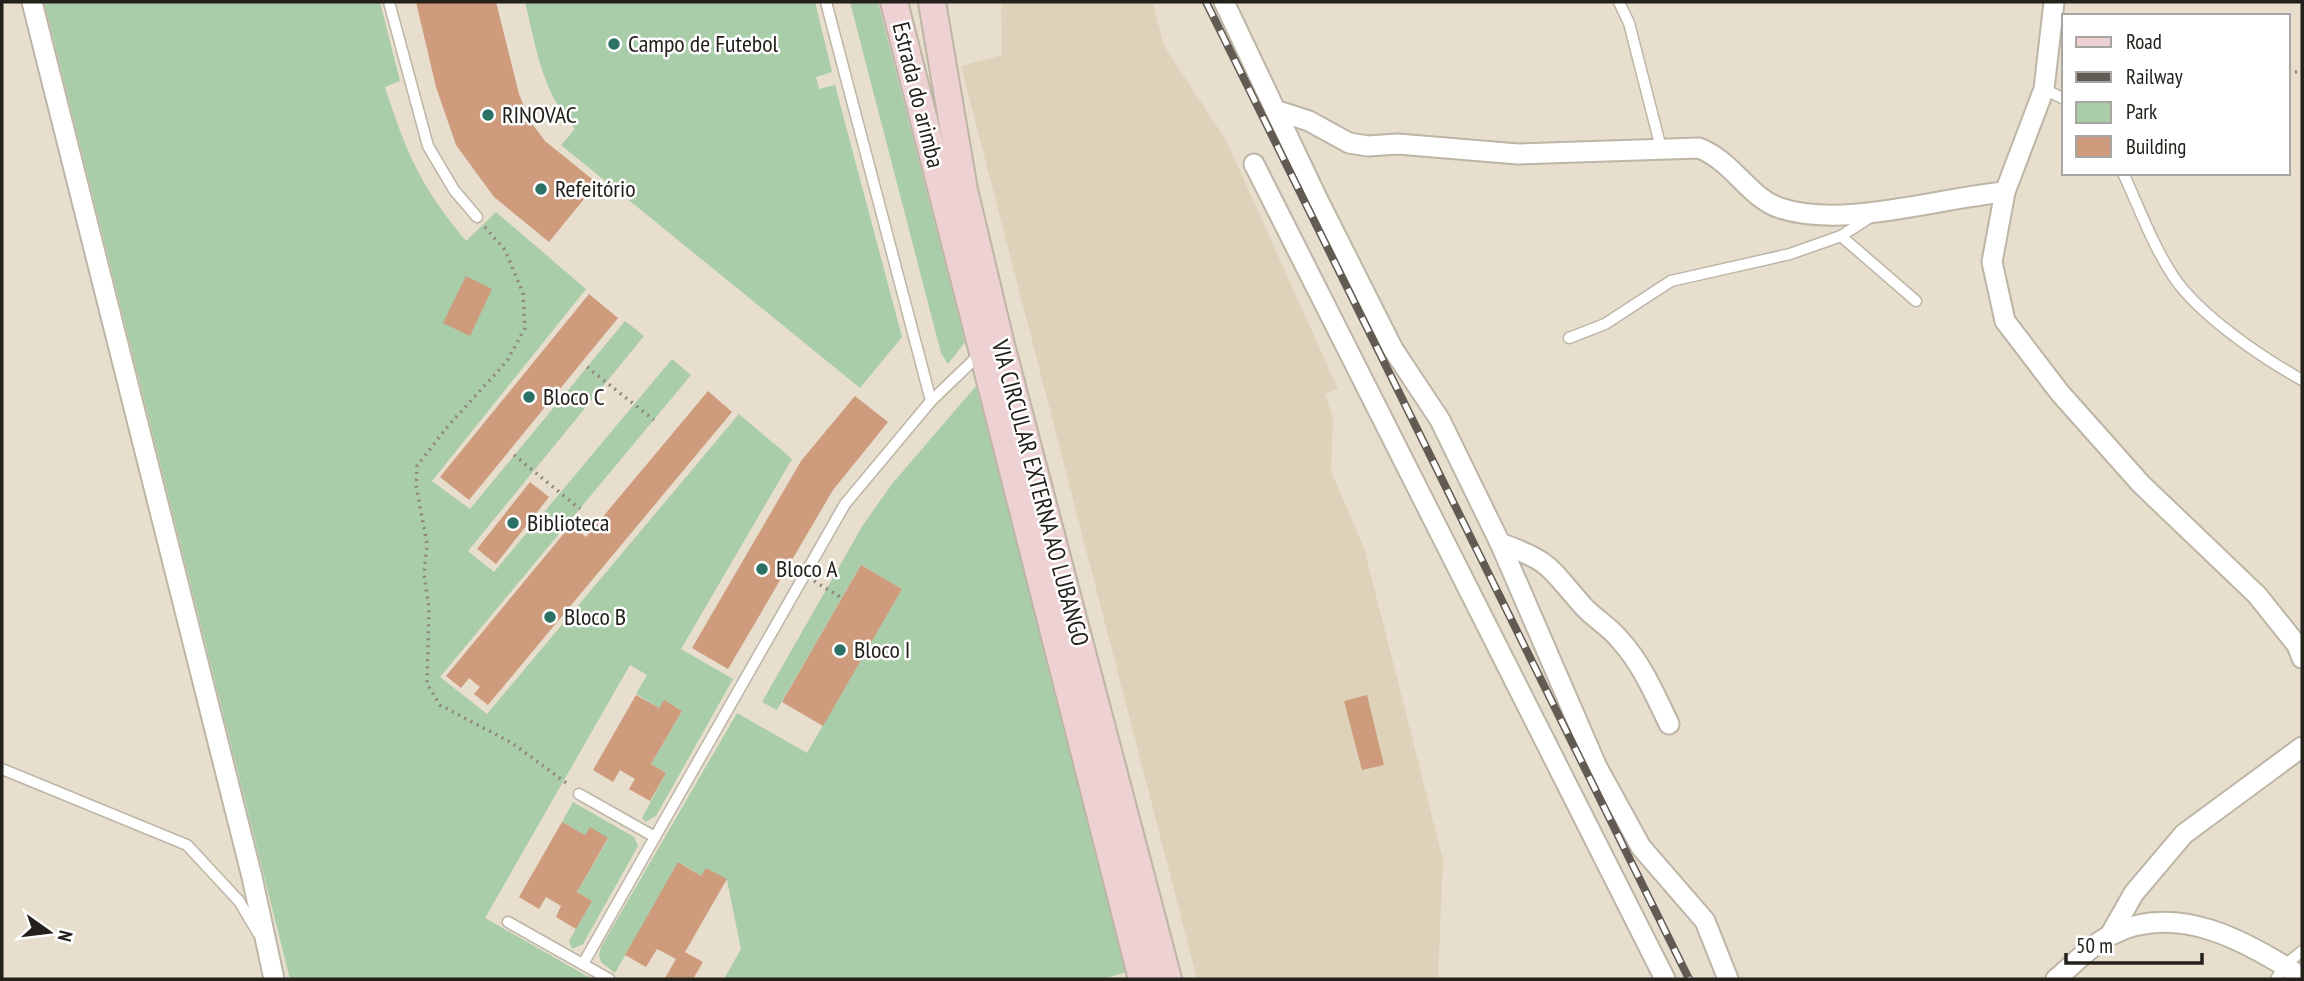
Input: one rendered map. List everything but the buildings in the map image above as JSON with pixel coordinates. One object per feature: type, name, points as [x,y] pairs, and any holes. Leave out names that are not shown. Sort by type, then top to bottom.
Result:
[{"type":"main road","name":"Estrada do arimba","points":[[894,2],[942,188]]},
{"type":"main road","name":"VIA CIRCULAR EXTERNA AO LUBANGO","points":[[932,2],[964,190],[998,332],[1168,979]]},
{"type":"main road","name":"VIA CIRCULAR EXTERNA AO LUBANGO","points":[[942,188],[1142,979]]},
{"type":"street","points":[[32,2],[252,877],[274,979]]},
{"type":"street","points":[[1224,2],[1393,349],[1440,420],[1500,543],[1597,767],[1641,847],[1705,921],[1728,979]]},
{"type":"street","points":[[2053,2],[2044,89],[2005,192],[1992,262],[2005,321],[2060,393],[2141,484],[2257,594],[2297,645],[2302,658]]},
{"type":"street","points":[[1275,110],[1309,121],[1349,143],[1368,146],[1398,144],[1530,155],[1699,148],[1714,154],[1736,171],[1762,200],[1780,209],[1813,214],[1882,211],[2005,192]]},
{"type":"street","points":[[1254,164],[1661,979]]},
{"type":"street","points":[[1500,543],[1551,566],[1583,605],[1619,638],[1652,688],[1669,724]]},
{"type":"street","points":[[2056,979],[2110,935],[2134,893],[2184,834],[2302,747]]},
{"type":"street","points":[[2110,935],[2142,925],[2180,923],[2220,932],[2280,973],[2302,977]]},
{"type":"lane","points":[[389,2],[428,146],[454,190],[477,217]]},
{"type":"lane","points":[[826,2],[931,401]]},
{"type":"lane","points":[[1619,2],[1629,23],[1661,148]]},
{"type":"lane","points":[[2044,89],[2062,98]]},
{"type":"lane","points":[[2124,175],[2158,249],[2186,293],[2260,356],[2302,380]]},
{"type":"lane","points":[[1569,338],[1605,324],[1643,296],[1671,281],[1790,254],[1841,236],[1882,211]]},
{"type":"lane","points":[[1841,236],[1916,301]]},
{"type":"lane","points":[[583,964],[845,505],[931,401],[983,351]]},
{"type":"lane","points":[[2,769],[187,845],[239,901],[266,948]]},
{"type":"lane","points":[[579,794],[655,837]]},
{"type":"lane","points":[[508,922],[609,979]]},
{"type":"lane","points":[[2280,973],[2302,951]]},
{"type":"path","points":[[477,217],[505,250],[523,293],[525,328],[507,361],[448,426],[417,466],[416,485],[428,544],[424,574],[429,608],[427,684],[440,705],[512,743],[579,794]]},
{"type":"path","points":[[587,367],[654,420]]},
{"type":"path","points":[[514,455],[580,509]]},
{"type":"path","points":[[804,575],[842,597]]},
{"type":"shaded area","points":[[1001,2],[1153,2],[1164,46],[1226,140],[1338,389],[1325,394],[1333,418],[1331,471],[1364,548],[1443,860],[1438,979],[1197,979],[961,66],[1002,55]]},
{"type":"green space","points":[[44,2],[380,2],[400,81],[385,87],[416,168],[450,222],[466,241],[496,212],[586,289],[432,481],[470,509],[625,321],[644,336],[468,551],[494,572],[672,359],[691,375],[440,677],[487,714],[739,414],[792,459],[681,649],[733,679],[656,816],[646,822],[642,818],[666,773],[651,764],[682,711],[664,701],[659,708],[636,694],[647,675],[630,665],[485,918],[592,979],[290,979]]},
{"type":"green space","points":[[525,2],[815,2],[832,72],[816,77],[819,89],[835,85],[902,337],[860,388],[561,145],[575,129],[547,84]]},
{"type":"green space","points":[[850,2],[878,2],[965,342],[948,364],[941,353]]},
{"type":"green space","points":[[976,386],[1127,972],[1102,979],[724,979],[741,949],[727,880],[706,868],[701,876],[679,862],[615,973],[601,962],[601,947],[737,713],[807,753],[902,589],[861,565],[777,710],[762,702],[863,525],[892,484]]},
{"type":"green space","points":[[573,802],[634,837],[638,846],[583,944],[572,949],[569,941],[592,901],[577,892],[608,839],[590,828],[585,835],[562,822]]},
{"type":"railway","points":[[1206,2],[1689,979]]},
{"type":"place","name":"Campo de Futebol","points":[[614,44]]},
{"type":"place","name":"RINOVAC","points":[[488,115]]},
{"type":"place","name":"Refeitório","points":[[541,189]]},
{"type":"place","name":"Bloco C","points":[[529,397]]},
{"type":"place","name":"Biblioteca","points":[[513,523]]},
{"type":"place","name":"Bloco A","points":[[762,569]]},
{"type":"place","name":"Bloco B","points":[[550,617]]},
{"type":"place","name":"Bloco I","points":[[840,650]]}]
